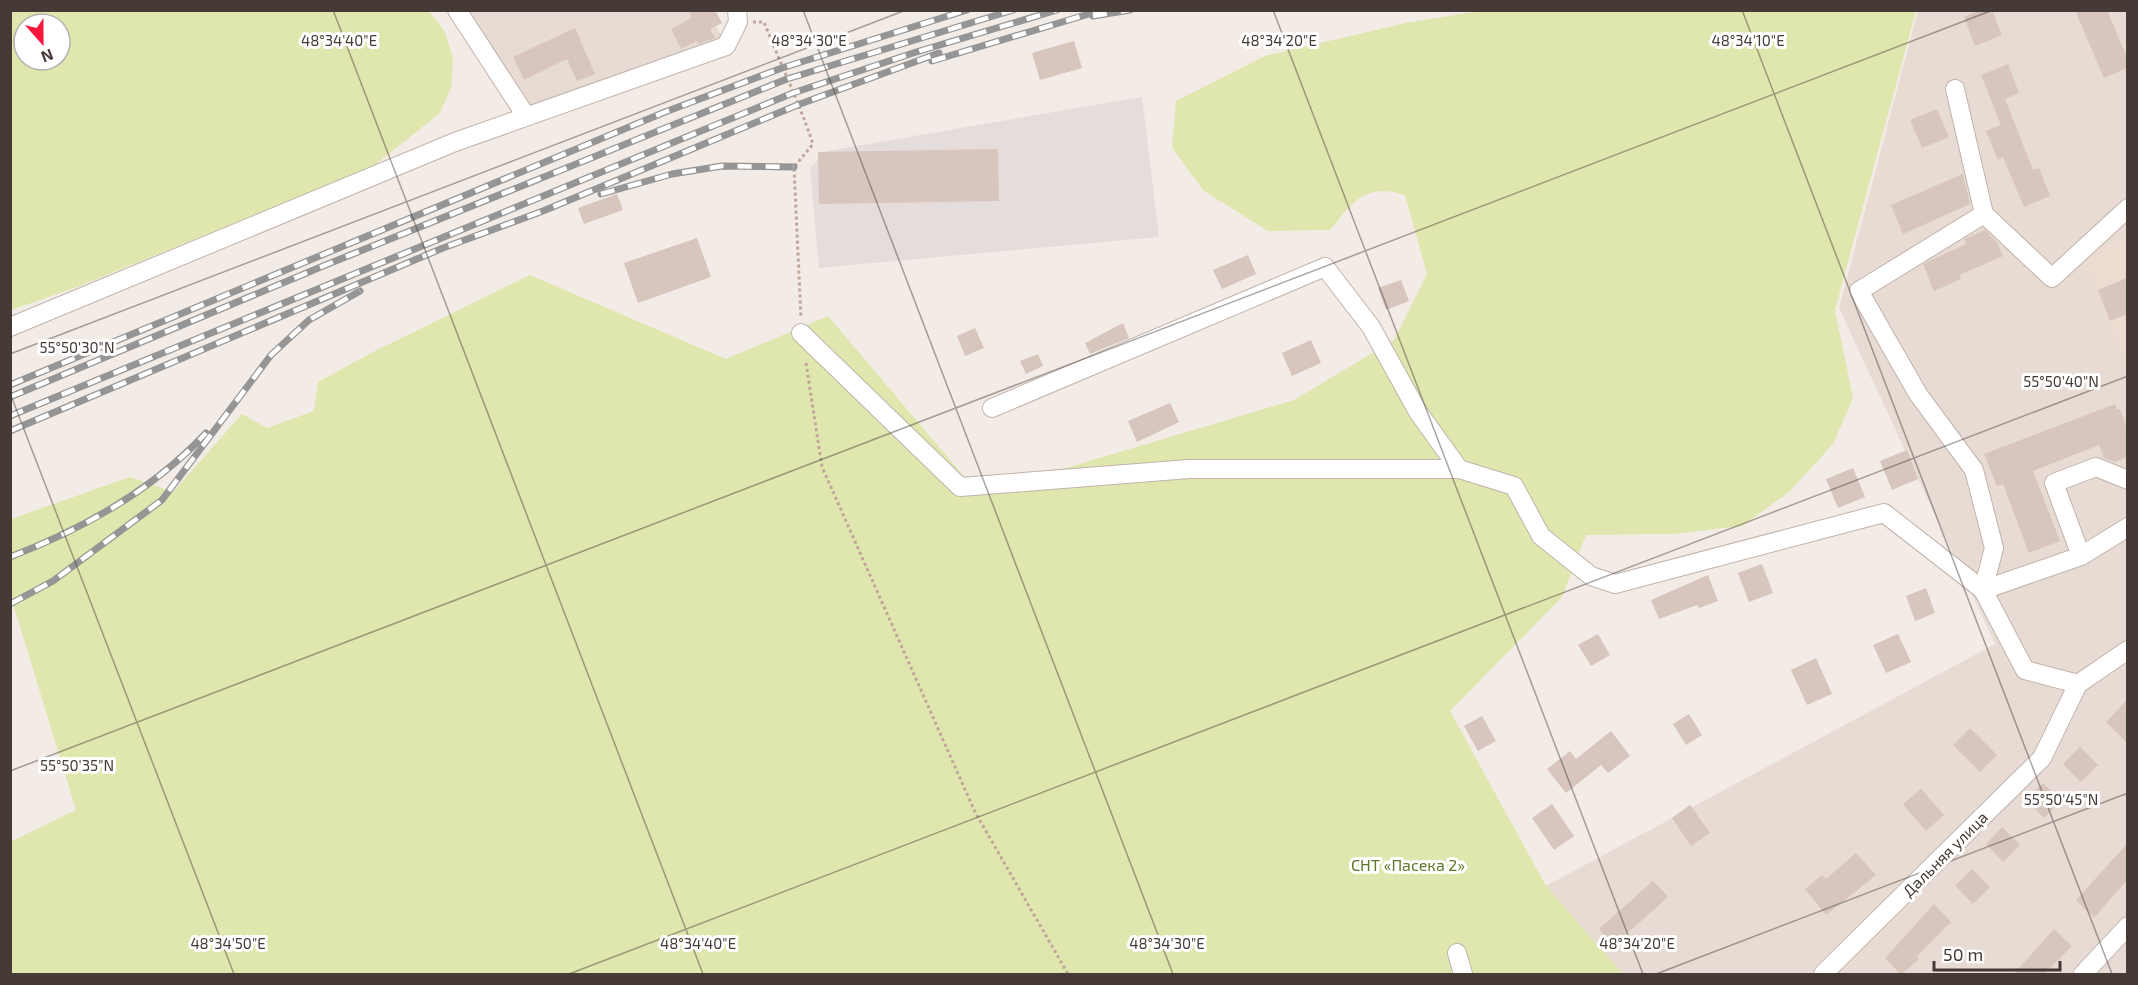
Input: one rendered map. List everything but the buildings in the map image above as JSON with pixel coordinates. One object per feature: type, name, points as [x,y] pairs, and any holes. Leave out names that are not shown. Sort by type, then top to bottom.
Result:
[{"type":"street","points":[[457,10],[526,116]]},
{"type":"street","points":[[10,327],[455,142],[726,46],[737,16]]},
{"type":"street","points":[[1955,89],[1984,214],[2052,278],[2127,208]]},
{"type":"street","points":[[1983,590],[1994,548],[1974,470],[1918,394],[1859,291],[1984,214]]},
{"type":"street","points":[[992,408],[1325,267],[1371,327],[1418,412],[1459,469]]},
{"type":"street","points":[[801,333],[960,487],[1189,469],[1459,469],[1514,486],[1541,536],[1591,576],[1615,584],[1884,513],[1983,590],[2025,670],[2078,684]]},
{"type":"street","points":[[2080,556],[2054,483],[2096,467],[2127,480]]},
{"type":"street","points":[[1983,590],[2080,556],[2127,527]]},
{"type":"street","name":"Дальняя улица","points":[[1823,975],[2042,758],[2078,684],[2127,650]]},
{"type":"street","points":[[2083,975],[2127,926]]},
{"type":"street","points":[[1457,952],[1463,975]]},
{"type":"path","points":[[737,16],[764,22],[782,68],[800,104],[813,144],[794,167],[801,333],[822,467],[975,812],[1068,975]]},
{"type":"shaded area","points":[[448,11],[708,11],[722,37],[515,118]]},
{"type":"shaded area","points":[[1918,11],[2127,11],[2127,974],[1623,974],[1546,886],[1995,644],[1839,308]]},
{"type":"shaded area","points":[[1142,97],[1159,237],[819,268],[810,168],[827,151]]},
{"type":"shaded area","points":[[2127,236],[2127,367],[2083,254]]},
{"type":"green space","points":[[10,11],[429,11],[445,32],[453,58],[451,88],[439,114],[372,167],[72,289],[11,310]]},
{"type":"green space","name":"СНТ «Пасека 2»","points":[[1480,11],[1916,11],[1835,310],[1853,398],[1833,444],[1789,492],[1742,526],[1673,534],[1586,535],[1562,597],[1450,711],[1546,886],[1623,974],[11,974],[10,842],[76,810],[11,597],[11,519],[130,477],[173,492],[242,414],[267,428],[314,411],[318,382],[371,353],[530,275],[726,359],[828,316],[979,494],[1294,400],[1394,340],[1427,274],[1405,195],[1380,191],[1361,197],[1330,230],[1268,231],[1204,191],[1172,148],[1176,101],[1265,56],[1406,23]]},
{"type":"railway","points":[[10,385],[665,112],[782,68],[967,10]]},
{"type":"railway","points":[[10,397],[328,264],[787,79],[1013,10]]},
{"type":"railway","points":[[10,416],[793,93],[913,53],[1057,10]]},
{"type":"railway","points":[[932,61],[1102,10]]},
{"type":"railway","points":[[1093,16],[1130,10]]},
{"type":"railway","points":[[10,431],[443,248],[543,211],[800,104],[939,53]]},
{"type":"railway","points":[[601,194],[672,174],[722,166],[794,167]]},
{"type":"railway","points":[[10,604],[53,581],[162,500],[271,355],[309,320],[360,291]]},
{"type":"railway","points":[[10,557],[64,534],[115,506],[163,473],[206,433]]}]
